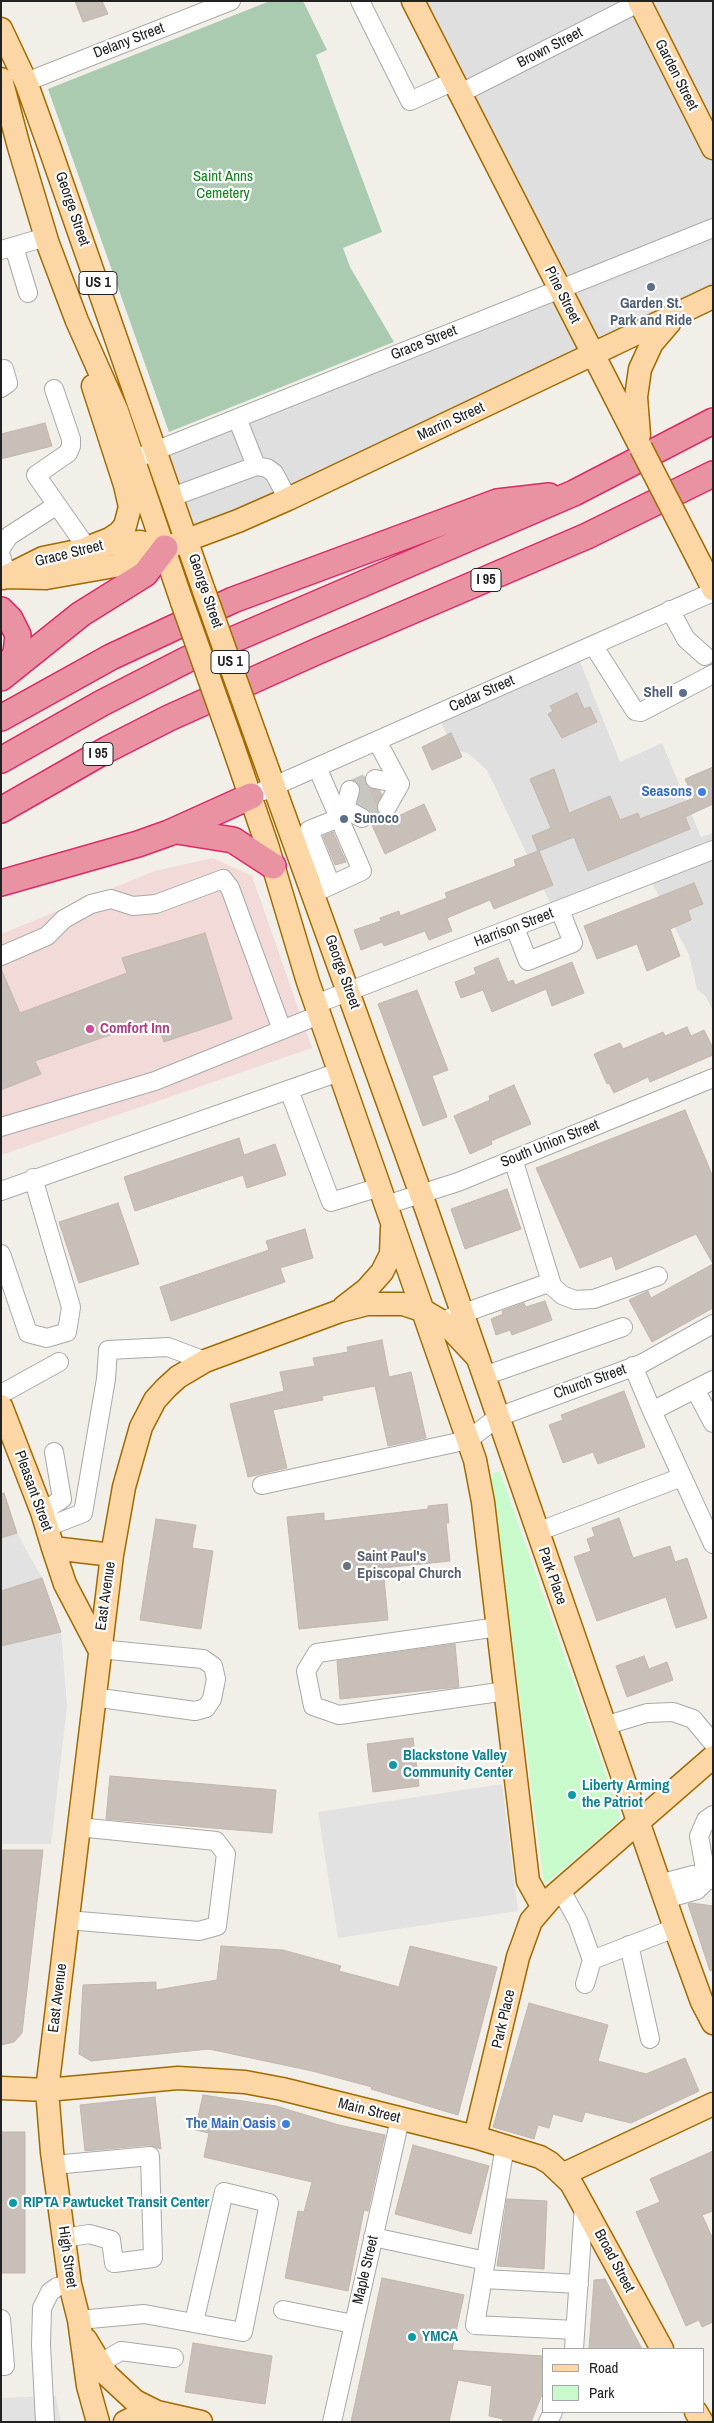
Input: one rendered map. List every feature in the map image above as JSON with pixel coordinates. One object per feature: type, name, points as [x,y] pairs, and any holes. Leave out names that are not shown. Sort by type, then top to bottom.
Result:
[{"type":"highway","points":[[1,760],[102,703],[188,659],[249,631],[574,493],[713,421]]},
{"type":"highway","name":"I 95","points":[[1,810],[101,752],[169,718],[302,658],[587,536],[713,474]]},
{"type":"highway","points":[[1,718],[111,657],[233,600],[497,502],[574,493]]},
{"type":"highway","points":[[1,677],[81,614],[145,574],[176,544]]},
{"type":"highway","points":[[1,610],[10,619],[18,635],[16,653],[1,677]]},
{"type":"highway","points":[[1,883],[98,857],[174,831],[251,796]]},
{"type":"highway","points":[[174,831],[232,840],[273,866]]},
{"type":"main road","name":"Pine Street","points":[[413,1],[455,88],[713,590]]},
{"type":"main road","name":"Garden Street","points":[[640,2],[713,148]]},
{"type":"main road","name":"George Street","points":[[1,30],[26,82],[157,450],[172,497],[182,602],[251,796],[318,1010],[386,1204]]},
{"type":"main road","name":"George Street","points":[[1,79],[46,237],[64,288],[105,381],[135,459],[176,544],[204,591],[274,786],[323,889],[349,992],[424,1203]]},
{"type":"main road","points":[[64,288],[108,436],[125,485],[130,507],[125,526],[119,533],[110,539],[87,548]]},
{"type":"main road","name":"Marrin Street","points":[[176,544],[288,499],[713,297]]},
{"type":"main road","points":[[641,448],[637,412],[637,382],[644,356],[652,343],[684,310],[713,306]]},
{"type":"main road","name":"Grace Street","points":[[3,571],[43,558],[87,548],[127,542],[176,544]]},
{"type":"main road","name":"Grace Street","points":[[3,571],[27,579],[60,576],[130,562],[176,544]]},
{"type":"main road","name":"Park Place","points":[[424,1203],[638,1822],[542,1906],[532,1921],[523,1942],[475,2137]]},
{"type":"main road","points":[[340,1311],[366,1290],[382,1272],[392,1245],[386,1204]]},
{"type":"main road","points":[[386,1204],[431,1319],[481,1488],[528,1880],[542,1906]]},
{"type":"main road","name":"East Avenue","points":[[47,2090],[93,1697],[112,1555],[118,1515],[129,1466],[148,1412],[166,1388],[178,1377],[205,1361],[340,1311],[379,1303],[403,1304],[431,1319]]},
{"type":"main road","points":[[431,1319],[456,1333],[481,1366]]},
{"type":"main road","name":"Pleasant Street","points":[[1,1406],[48,1529],[62,1575],[81,1618],[99,1649]]},
{"type":"main road","name":"Pleasant Street","points":[[48,1529],[112,1555]]},
{"type":"main road","points":[[712,2018],[675,1928],[638,1822],[713,1757]]},
{"type":"main road","name":"Main Street","points":[[1,2088],[47,2090],[158,2080],[208,2078],[274,2087],[475,2137],[540,2158],[564,2174]]},
{"type":"main road","name":"High Street","points":[[47,2090],[54,2165],[70,2284],[79,2320],[84,2367],[98,2422]]},
{"type":"main road","points":[[564,2174],[713,2104]]},
{"type":"main road","name":"Broad Street","points":[[564,2174],[584,2205],[661,2348]]},
{"type":"main road","points":[[79,2320],[85,2339],[99,2364],[126,2394],[157,2412],[201,2422]]},
{"type":"main road","points":[[125,2422],[143,2413],[157,2412]]},
{"type":"street","name":"Delany Street","points":[[26,82],[231,1]]},
{"type":"street","name":"Brown Street","points":[[360,1],[410,101],[455,88],[640,2]]},
{"type":"street","name":"Grace Street","points":[[135,459],[713,228]]},
{"type":"street","points":[[28,293],[8,248],[46,237]]},
{"type":"street","points":[[1,388],[8,383],[4,369]]},
{"type":"street","points":[[54,389],[72,439],[71,446],[68,453],[36,475],[87,548]]},
{"type":"street","points":[[237,418],[256,466]]},
{"type":"street","points":[[172,497],[256,466],[267,468],[274,473],[288,499]]},
{"type":"street","points":[[4,536],[57,505]]},
{"type":"street","name":"Cedar Street","points":[[251,796],[713,590]]},
{"type":"street","points":[[593,645],[635,711],[641,712],[713,673],[709,654],[686,639],[670,610]]},
{"type":"street","points":[[377,741],[400,784],[381,793]]},
{"type":"street","points":[[317,767],[348,809],[362,871],[323,889],[309,830],[348,809]]},
{"type":"street","name":"Harrison Street","points":[[1,1127],[156,1081],[282,1030],[349,992],[713,850]]},
{"type":"street","points":[[1,956],[47,936],[64,919],[91,904],[111,899],[133,906],[156,904],[223,879],[230,888],[282,1030]]},
{"type":"street","points":[[515,928],[528,961],[573,944],[560,910]]},
{"type":"street","points":[[1,1190],[339,1072]]},
{"type":"street","name":"South Union Street","points":[[289,1090],[331,1202],[386,1204],[424,1203],[514,1159],[712,1080]]},
{"type":"street","points":[[514,1159],[552,1279],[550,1284]]},
{"type":"street","points":[[1,1254],[28,1332],[47,1338],[67,1332],[71,1307],[33,1178]]},
{"type":"street","points":[[550,1284],[562,1295],[575,1300],[594,1299],[658,1276]]},
{"type":"street","points":[[431,1319],[462,1314],[550,1284]]},
{"type":"street","name":"Church Street","points":[[468,1440],[498,1417],[633,1366],[713,1324]]},
{"type":"street","points":[[481,1366],[623,1327]]},
{"type":"street","points":[[48,1529],[83,1514],[106,1379],[108,1350],[168,1346],[205,1361]]},
{"type":"street","points":[[1,1394],[59,1362]]},
{"type":"street","points":[[633,1366],[713,1544]]},
{"type":"street","points":[[652,1411],[713,1380]]},
{"type":"street","points":[[695,1389],[713,1424]]},
{"type":"street","points":[[262,1485],[468,1440]]},
{"type":"street","points":[[48,1529],[62,1499],[54,1452]]},
{"type":"street","points":[[537,1532],[682,1477]]},
{"type":"street","points":[[498,1627],[317,1654],[306,1671],[313,1706],[339,1715],[506,1691]]},
{"type":"street","points":[[93,1697],[194,1711],[206,1708],[212,1699],[216,1679],[213,1666],[203,1659],[99,1649]]},
{"type":"street","points":[[604,1726],[647,1713],[673,1712],[693,1719],[713,1743]]},
{"type":"street","points":[[662,1892],[697,1890],[710,1880],[699,1836],[706,1820],[713,1815]]},
{"type":"street","points":[[67,1920],[199,1931],[217,1926],[226,1854],[216,1842],[78,1827]]},
{"type":"street","points":[[561,1890],[578,1921],[592,1960],[585,1984]]},
{"type":"street","points":[[592,1960],[675,1928]]},
{"type":"street","points":[[629,1945],[650,2039]]},
{"type":"street","name":"Maple Street","points":[[332,2422],[400,2119]]},
{"type":"street","points":[[505,2146],[475,2325],[575,2330]]},
{"type":"street","points":[[54,2165],[150,2156],[153,2258],[114,2263],[111,2240],[89,2234],[64,2238]]},
{"type":"street","points":[[79,2320],[144,2314],[243,2332],[269,2203],[224,2192],[194,2322]]},
{"type":"street","points":[[574,2348],[584,2205]]},
{"type":"street","points":[[373,2237],[486,2261]]},
{"type":"street","points":[[483,2279],[579,2284]]},
{"type":"street","points":[[45,2422],[41,2345],[42,2308],[50,2292],[70,2284]]},
{"type":"street","points":[[283,2310],[353,2324]]},
{"type":"street","points":[[1,2319],[5,2366],[1,2366]]},
{"type":"street","points":[[99,2364],[122,2351],[174,2358]]},
{"type":"shaded area","points":[[412,1],[713,1],[713,296],[644,334],[614,360],[595,355],[192,542],[158,530],[144,473],[148,461],[550,287]]},
{"type":"shaded area","name":"Garden St. Park and Ride","points":[[713,243],[713,281],[607,333],[601,320],[595,323],[587,306],[590,301],[586,292]]},
{"type":"shaded area","points":[[575,649],[620,762],[662,743],[701,837],[713,833],[713,1010],[706,997],[697,989],[689,955],[646,871],[551,905],[487,770],[468,753],[454,750],[436,711]]},
{"type":"shaded area","points":[[213,858],[252,876],[312,1048],[1,1155],[1,934],[154,871]]},
{"type":"shaded area","points":[[17,1533],[42,1578],[1,1591],[1,1538]]},
{"type":"shaded area","points":[[61,1632],[67,1707],[51,1844],[1,1844],[1,1646]]},
{"type":"shaded area","points":[[502,1784],[518,1911],[338,1938],[318,1812]]},
{"type":"shaded area","points":[[56,2396],[61,2422],[1,2422],[1,2398]]},
{"type":"green space","name":"Saint Anns Cemetery","points":[[270,1],[303,1],[327,50],[316,55],[382,232],[343,248],[350,267],[394,342],[169,432],[48,89]]},
{"type":"green space","points":[[494,1472],[500,1472],[620,1815],[620,1820],[548,1882],[544,1882],[491,1480]]},
{"type":"building","points":[[75,1],[102,1],[108,14],[83,22]]},
{"type":"building","points":[[45,423],[52,446],[1,459],[1,434]]},
{"type":"building","points":[[577,693],[584,709],[590,707],[597,722],[562,738],[548,714],[553,711],[550,706]]},
{"type":"building","points":[[451,733],[462,757],[432,770],[422,747]]},
{"type":"building","points":[[713,767],[713,804],[685,817],[690,829],[588,871],[574,837],[539,851],[553,885],[494,909],[490,900],[447,918],[452,931],[429,940],[425,931],[384,946],[382,942],[361,950],[354,930],[381,921],[380,918],[399,911],[400,916],[447,898],[445,893],[516,866],[514,860],[538,851],[532,836],[551,828],[530,779],[554,769],[569,813],[610,796],[620,820],[638,813],[640,819],[694,798],[685,779]]},
{"type":"building","points":[[365,777],[368,787],[380,791],[382,795],[376,807],[381,816],[391,817],[392,819],[424,804],[436,830],[385,854],[371,823],[371,813],[357,804],[360,788],[355,781]]},
{"type":"building","points":[[333,832],[346,862],[335,865],[323,836]]},
{"type":"building","points":[[694,883],[703,904],[688,910],[691,920],[670,929],[680,956],[647,971],[637,944],[597,959],[584,926]]},
{"type":"building","points":[[205,933],[232,1019],[164,1042],[156,1019],[35,1061],[41,1074],[1,1090],[1,969],[20,1013],[127,973],[122,958]]},
{"type":"building","points":[[498,958],[508,982],[513,980],[515,985],[572,962],[584,993],[552,1006],[546,989],[492,1012],[483,990],[461,998],[455,982],[476,974],[474,968]]},
{"type":"building","points":[[417,990],[448,1070],[432,1076],[447,1117],[423,1126],[378,1004]]},
{"type":"building","points":[[687,1027],[691,1036],[704,1030],[713,1048],[713,1055],[650,1082],[648,1077],[614,1093],[609,1083],[607,1084],[594,1054],[620,1043],[623,1049],[663,1032],[665,1036]]},
{"type":"building","points":[[514,1085],[531,1124],[491,1141],[492,1144],[470,1154],[454,1116],[490,1100],[489,1096]]},
{"type":"building","points":[[685,1110],[713,1177],[713,1264],[696,1234],[616,1270],[612,1256],[580,1268],[536,1168]]},
{"type":"building","points":[[239,1138],[244,1155],[275,1144],[286,1175],[247,1188],[243,1175],[135,1211],[124,1177]]},
{"type":"building","points":[[507,1189],[521,1229],[465,1249],[451,1209]]},
{"type":"building","points":[[118,1203],[139,1264],[79,1283],[59,1222]]},
{"type":"building","points":[[305,1229],[313,1258],[280,1268],[285,1282],[171,1321],[160,1287],[269,1250],[266,1241]]},
{"type":"building","points":[[713,1264],[713,1308],[652,1342],[629,1300],[648,1291],[651,1298]]},
{"type":"building","points":[[545,1301],[552,1320],[512,1335],[510,1330],[496,1335],[491,1319],[503,1314],[502,1311],[524,1303],[526,1307]]},
{"type":"building","points":[[382,1340],[389,1377],[411,1372],[426,1438],[388,1446],[375,1386],[322,1396],[323,1400],[273,1410],[287,1468],[248,1477],[230,1404],[284,1391],[280,1372],[315,1366],[313,1358],[348,1352],[347,1347]]},
{"type":"building","points":[[624,1391],[645,1447],[598,1464],[593,1452],[563,1463],[549,1425],[563,1420],[561,1415]]},
{"type":"building","points":[[4,1493],[17,1533],[1,1538],[1,1494]]},
{"type":"building","name":"Saint Paul's Episcopal Church","points":[[447,1504],[449,1523],[446,1523],[450,1561],[383,1568],[388,1620],[299,1629],[287,1517],[324,1513],[324,1521],[428,1509],[428,1506]]},
{"type":"building","points":[[619,1518],[633,1558],[670,1546],[675,1562],[687,1558],[707,1618],[676,1628],[666,1597],[597,1621],[574,1557],[591,1551],[587,1539],[595,1536],[592,1528]]},
{"type":"building","points":[[156,1519],[196,1525],[192,1548],[213,1551],[201,1629],[140,1620]]},
{"type":"building","points":[[42,1578],[61,1632],[1,1646],[1,1591]]},
{"type":"building","points":[[455,1644],[459,1687],[340,1699],[337,1661]]},
{"type":"building","points":[[644,1656],[649,1669],[667,1662],[673,1680],[627,1697],[616,1666]]},
{"type":"building","name":"Blackstone Valley Community Center","points":[[413,1738],[419,1786],[373,1792],[367,1744]]},
{"type":"building","points":[[110,1776],[276,1790],[272,1833],[106,1819]]},
{"type":"building","points":[[1,1850],[43,1850],[22,2033],[14,2042],[1,2045]]},
{"type":"building","points":[[688,1904],[713,1906],[713,1970],[710,1971]]},
{"type":"building","points":[[221,1946],[283,1950],[341,1966],[339,1971],[399,1987],[410,1946],[497,1967],[458,2115],[371,2089],[372,2087],[312,2071],[209,2049],[91,2061],[79,2054],[83,1985],[156,1982],[156,1990],[217,1980]]},
{"type":"building","points":[[529,2003],[608,2025],[598,2061],[646,2074],[685,2058],[699,2091],[631,2123],[585,2112],[582,2122],[553,2114],[549,2128],[538,2125],[534,2139],[493,2127]]},
{"type":"building","points":[[203,2095],[276,2106],[339,2125],[385,2135],[368,2211],[364,2210],[348,2291],[285,2278],[298,2211],[304,2212],[312,2182],[204,2157],[209,2133],[195,2130]]},
{"type":"building","points":[[155,2097],[161,2149],[149,2145],[85,2151],[80,2105]]},
{"type":"building","name":"RIPTA Pawtucket Transit Center","points":[[1,2132],[25,2132],[25,2273],[1,2273]]},
{"type":"building","points":[[413,2145],[489,2166],[471,2234],[395,2214]]},
{"type":"building","points":[[713,2151],[713,2211],[702,2215],[713,2239],[713,2322],[702,2327],[699,2320],[686,2326],[636,2212],[660,2202],[650,2179]]},
{"type":"building","points":[[507,2199],[547,2201],[544,2269],[497,2266]]},
{"type":"building","name":"YMCA","points":[[382,2278],[464,2295],[452,2350],[542,2356],[542,2394],[531,2422],[502,2422],[503,2419],[489,2416],[492,2386],[458,2380],[449,2422],[351,2422]]},
{"type":"building","points":[[605,2279],[641,2348],[589,2348],[594,2280]]},
{"type":"building","points":[[193,2343],[272,2356],[265,2404],[185,2392]]},
{"type":"tunnel","points":[[350,790],[375,779]]},
{"type":"tunnel","points":[[356,804],[381,793]]},
{"type":"tunnel","points":[[362,818],[387,807]]},
{"type":"place","name":"Garden St. Park and Ride","points":[[651,287]]},
{"type":"place","name":"Shell","points":[[683,693]]},
{"type":"place","name":"Seasons","points":[[702,792]]},
{"type":"place","name":"Sunoco","points":[[344,819]]},
{"type":"place","name":"Comfort Inn","points":[[90,1029]]},
{"type":"place","name":"Saint Paul's Episcopal Church","points":[[347,1566]]},
{"type":"place","name":"Blackstone Valley Community Center","points":[[393,1765]]},
{"type":"place","name":"Liberty Arming the Patriot","points":[[572,1795]]},
{"type":"place","name":"The Main Oasis","points":[[286,2124]]},
{"type":"place","name":"RIPTA Pawtucket Transit Center","points":[[13,2203]]},
{"type":"place","name":"YMCA","points":[[412,2337]]}]
